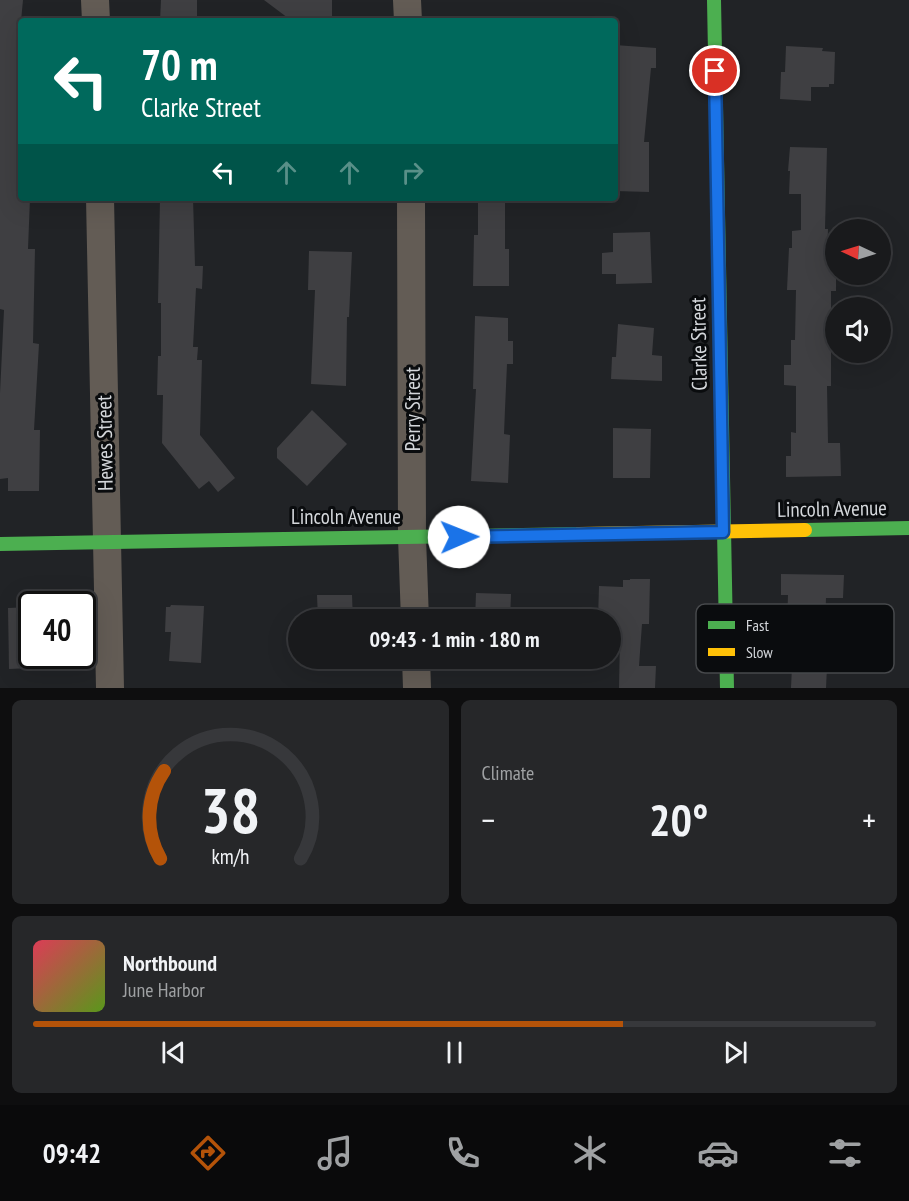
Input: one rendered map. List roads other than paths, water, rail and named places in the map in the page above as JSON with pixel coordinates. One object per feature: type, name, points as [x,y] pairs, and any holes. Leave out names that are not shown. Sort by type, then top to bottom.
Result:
[{"type":"street","points":[[95,0],[96,18]]},
{"type":"street","points":[[407,0],[408,18]]},
{"type":"street","name":"Clarke Street","points":[[714,0],[725,604]]},
{"type":"street","name":"Hewes Street","points":[[100,201],[110,688]]},
{"type":"street","name":"Perry Street","points":[[411,201],[412,537],[415,609]]},
{"type":"street","name":"Lincoln Avenue","points":[[0,544],[232,538],[909,528]]},
{"type":"street","points":[[416,669],[417,688]]},
{"type":"street","name":"Clarke Street","points":[[727,673],[727,688]]}]
